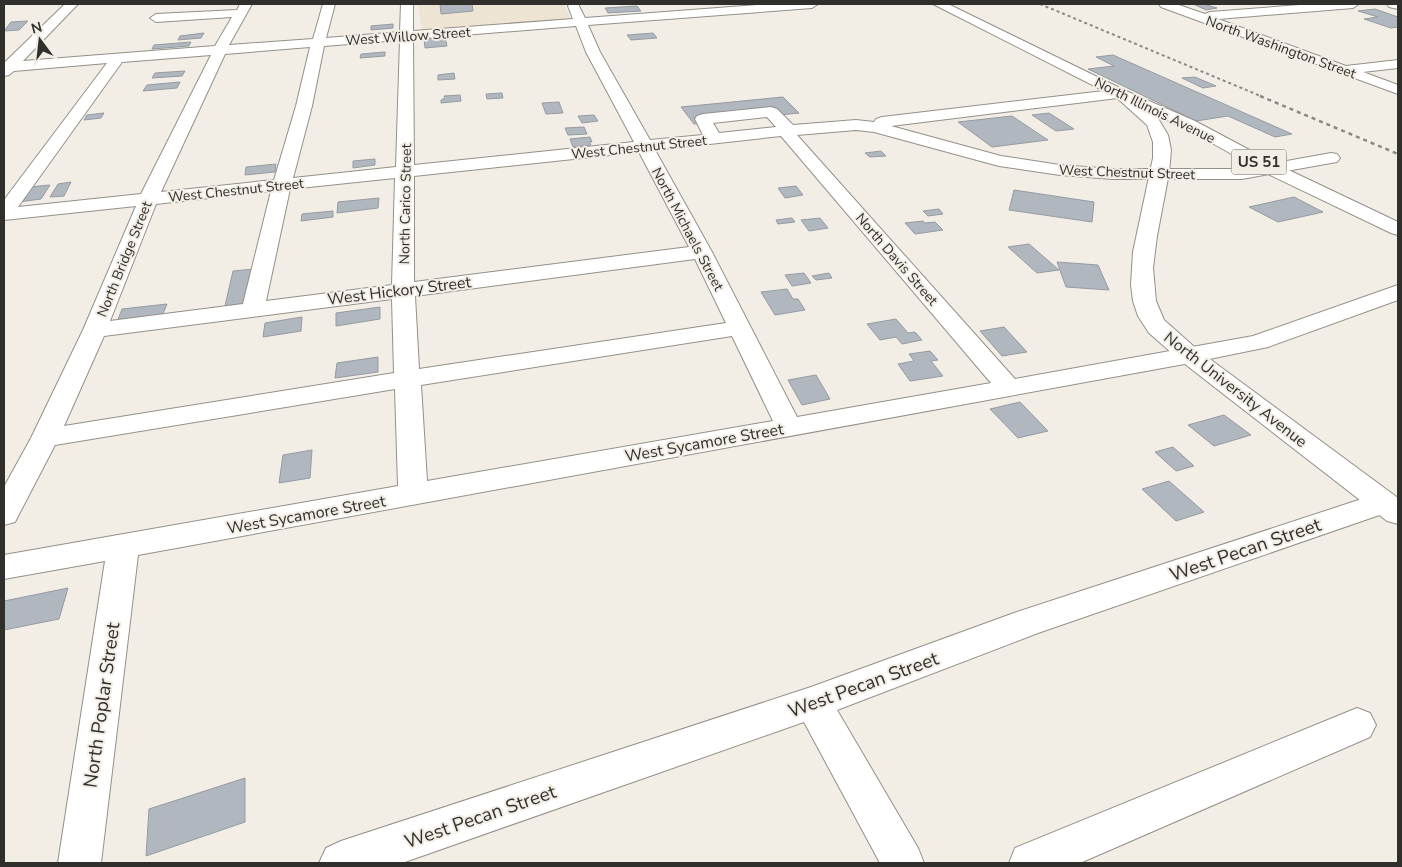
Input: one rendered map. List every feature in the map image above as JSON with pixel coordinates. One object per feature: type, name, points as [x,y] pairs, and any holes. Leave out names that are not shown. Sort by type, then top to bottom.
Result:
[{"type":"street","points":[[5,69],[72,4]]},
{"type":"street","points":[[253,309],[282,185],[304,106],[318,43],[330,4]]},
{"type":"street","name":"North Carico Street","points":[[408,4],[403,289],[412,495]]},
{"type":"street","name":"North Michaels Street","points":[[573,4],[593,52],[702,252],[789,427]]},
{"type":"street","name":"West Willow Street","points":[[5,69],[118,58],[582,22],[682,9],[812,4]]},
{"type":"street","name":"North Illinois Avenue","points":[[939,4],[1121,94],[1189,124],[1270,168],[1398,230]]},
{"type":"street","name":"North Washington Street","points":[[1165,4],[1398,90]]},
{"type":"street","points":[[1201,17],[1353,4]]},
{"type":"street","points":[[1393,4],[1398,5]]},
{"type":"street","points":[[156,18],[243,8]]},
{"type":"street","name":"North Bridge Street","points":[[4,514],[46,438],[95,330],[148,199],[220,50],[243,8]]},
{"type":"street","points":[[4,213],[118,58]]},
{"type":"street","points":[[1343,70],[1398,64]]},
{"type":"street","points":[[856,125],[1121,94]]},
{"type":"street","name":"North University Avenue","points":[[1121,94],[1147,114],[1158,129],[1163,147],[1142,275],[1144,297],[1150,316],[1161,331],[1190,356],[1391,508]]},
{"type":"street","name":"West Chestnut Street","points":[[4,213],[856,125],[901,133],[972,154],[1034,166],[1113,174],[1242,174],[1332,158]]},
{"type":"street","name":"North Davis Street","points":[[787,131],[1009,388]]},
{"type":"street","name":"West Hickory Street","points":[[95,330],[702,252]]},
{"type":"street","name":"West Sycamore Street","points":[[4,567],[1190,356],[1259,342],[1398,292]]},
{"type":"street","points":[[46,438],[407,379],[740,328]]},
{"type":"street","name":"West Pecan Street","points":[[341,863],[813,703],[1026,623],[1391,508]]},
{"type":"street","name":"North Poplar Street","points":[[79,863],[123,546]]},
{"type":"street","points":[[813,703],[903,863]]},
{"type":"street","points":[[1030,863],[1357,725]]},
{"type":"shaded area","points":[[418,4],[564,4],[571,19],[422,31]]},
{"type":"building","points":[[440,4],[472,4],[473,11],[441,14]]},
{"type":"building","points":[[1193,4],[1204,4],[1217,8],[1206,10]]},
{"type":"building","points":[[637,6],[641,11],[608,13],[605,8]]},
{"type":"building","points":[[1375,9],[1398,17],[1398,27],[1391,28],[1364,19],[1378,17],[1358,11]]},
{"type":"building","points":[[28,21],[19,30],[4,31],[11,22]]},
{"type":"building","points":[[393,24],[393,28],[371,30],[371,26]]},
{"type":"building","points":[[204,33],[201,38],[178,40],[180,36]]},
{"type":"building","points":[[653,33],[657,38],[631,40],[627,35]]},
{"type":"building","points":[[445,37],[447,46],[425,48],[424,38]]},
{"type":"building","points":[[191,42],[189,46],[152,49],[154,45]]},
{"type":"building","points":[[385,52],[385,56],[360,58],[361,54]]},
{"type":"building","points":[[1113,55],[1292,134],[1275,137],[1228,116],[1196,121],[1088,69],[1114,66],[1096,57]]},
{"type":"building","points":[[185,71],[182,76],[152,78],[155,73]]},
{"type":"building","points":[[454,73],[455,79],[438,80],[438,75]]},
{"type":"building","points":[[1195,77],[1216,86],[1203,88],[1182,78]]},
{"type":"building","points":[[180,82],[177,88],[143,91],[147,85]]},
{"type":"building","points":[[502,93],[503,98],[487,99],[486,94]]},
{"type":"building","points":[[460,95],[461,101],[441,103],[441,100],[445,98],[444,96]]},
{"type":"building","points":[[783,97],[799,113],[694,124],[681,107]]},
{"type":"building","points":[[559,102],[563,113],[546,114],[542,103]]},
{"type":"building","points":[[104,113],[101,118],[84,120],[87,115]]},
{"type":"building","points":[[1049,113],[1074,129],[1056,131],[1032,115]]},
{"type":"building","points":[[594,115],[598,121],[582,123],[578,116]]},
{"type":"building","points":[[1012,116],[1048,140],[992,147],[958,122]]},
{"type":"building","points":[[584,127],[587,134],[568,135],[565,128]]},
{"type":"building","points":[[590,137],[592,142],[589,142],[591,145],[573,147],[570,139]]},
{"type":"building","points":[[881,151],[886,156],[870,157],[865,153]]},
{"type":"building","points":[[375,159],[375,165],[353,168],[353,161]]},
{"type":"building","points":[[276,164],[275,172],[245,175],[246,167]]},
{"type":"building","points":[[71,182],[64,196],[50,197],[58,184]]},
{"type":"building","points":[[50,185],[41,199],[19,202],[29,187]]},
{"type":"building","points":[[796,186],[803,195],[785,198],[778,188]]},
{"type":"building","points":[[1014,190],[1094,202],[1092,222],[1009,210]]},
{"type":"building","points":[[1294,197],[1323,212],[1278,222],[1249,207]]},
{"type":"building","points":[[379,198],[378,208],[337,213],[338,202]]},
{"type":"building","points":[[939,209],[943,214],[928,216],[923,211]]},
{"type":"building","points":[[333,211],[333,217],[301,221],[302,214]]},
{"type":"building","points":[[792,218],[795,222],[778,224],[776,220]]},
{"type":"building","points":[[820,218],[828,228],[809,231],[801,220]]},
{"type":"building","points":[[923,221],[925,223],[935,222],[943,230],[915,234],[905,223]]},
{"type":"building","points":[[1029,244],[1059,270],[1037,273],[1008,247]]},
{"type":"building","points":[[1057,262],[1098,265],[1109,290],[1066,287]]},
{"type":"building","points":[[254,269],[247,303],[225,306],[233,271]]},
{"type":"building","points":[[804,273],[811,283],[792,286],[785,275]]},
{"type":"building","points":[[829,273],[832,278],[816,280],[812,276]]},
{"type":"building","points":[[787,289],[793,299],[798,299],[805,310],[775,315],[761,292]]},
{"type":"building","points":[[167,304],[162,316],[117,322],[122,309]]},
{"type":"building","points":[[380,307],[380,319],[336,326],[336,313]]},
{"type":"building","points":[[302,317],[301,331],[263,337],[265,323]]},
{"type":"building","points":[[896,319],[908,333],[915,332],[922,340],[902,344],[896,337],[880,340],[867,324]]},
{"type":"building","points":[[1004,327],[1027,352],[1002,356],[980,331]]},
{"type":"building","points":[[930,351],[938,360],[931,361],[943,376],[910,381],[898,364],[914,361],[909,354]]},
{"type":"building","points":[[378,357],[378,372],[335,378],[337,363]]},
{"type":"building","points":[[816,375],[830,399],[802,405],[788,380]]},
{"type":"building","points":[[1020,402],[1048,431],[1018,438],[990,409]]},
{"type":"building","points":[[1224,415],[1251,435],[1214,446],[1188,425]]},
{"type":"building","points":[[1173,447],[1194,466],[1176,471],[1155,452]]},
{"type":"building","points":[[312,450],[310,478],[279,483],[283,455]]},
{"type":"building","points":[[1169,481],[1204,512],[1176,521],[1142,489]]},
{"type":"building","points":[[68,588],[59,619],[4,630],[4,601]]},
{"type":"building","points":[[245,778],[245,822],[146,856],[149,809]]},
{"type":"railway","points":[[1040,4],[1263,97]]},
{"type":"railway","points":[[1260,96],[1398,154]]}]
